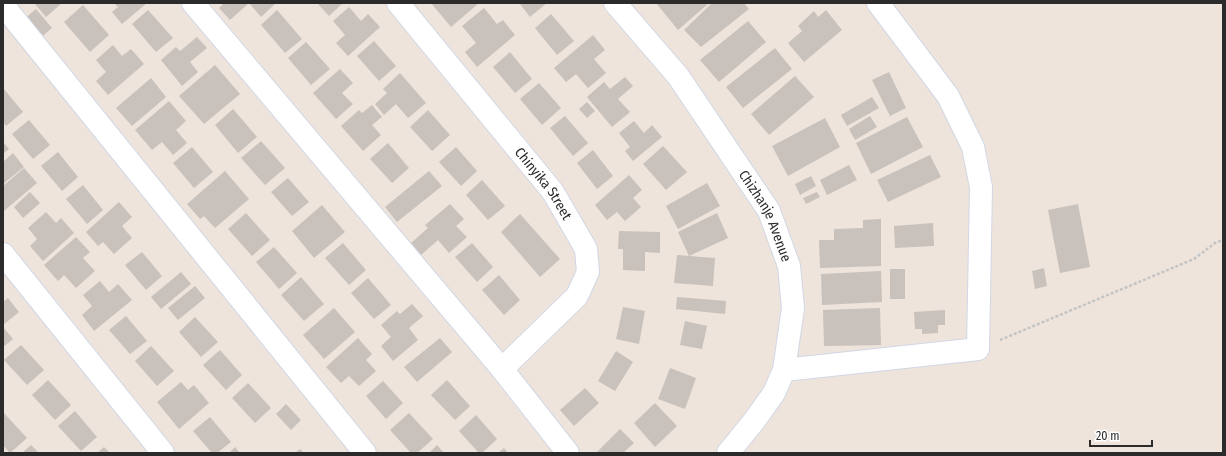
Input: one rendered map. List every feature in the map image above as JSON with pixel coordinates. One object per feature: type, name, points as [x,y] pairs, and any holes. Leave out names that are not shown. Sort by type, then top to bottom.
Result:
[{"type":"street","points":[[192,3],[502,369],[568,453]]},
{"type":"street","name":"Chinyika Street","points":[[398,3],[553,192],[586,249],[588,272],[577,296],[502,369]]},
{"type":"street","name":"Chizhanje Avenue","points":[[615,3],[678,76],[769,211],[789,266],[793,308],[784,370],[774,393],[728,453]]},
{"type":"street","points":[[784,370],[978,349],[981,186],[974,147],[948,96],[878,3]]},
{"type":"street","points":[[3,5],[365,453]]},
{"type":"street","points":[[3,254],[163,453]]},
{"type":"path","points":[[978,349],[1194,259],[1215,242],[1223,240]]},
{"type":"building","points":[[34,3],[62,3],[46,17]]},
{"type":"building","points":[[114,3],[147,3],[122,24],[112,12],[118,7]]},
{"type":"building","points":[[224,3],[249,3],[230,20],[219,8]]},
{"type":"building","points":[[249,3],[276,3],[261,17]]},
{"type":"building","points":[[317,3],[343,3],[329,16]]},
{"type":"building","points":[[431,3],[479,3],[451,27]]},
{"type":"building","points":[[547,3],[530,17],[520,4]]},
{"type":"building","points":[[656,3],[709,3],[678,30]]},
{"type":"building","points":[[712,3],[744,3],[749,9],[701,47],[684,30]]},
{"type":"building","points":[[83,5],[109,35],[90,52],[64,22]]},
{"type":"building","points":[[349,7],[361,21],[368,14],[380,27],[348,56],[336,43],[345,35],[333,21]]},
{"type":"building","points":[[484,8],[497,24],[503,20],[515,35],[477,67],[465,52],[476,43],[462,26]]},
{"type":"building","points":[[36,9],[52,28],[39,39],[23,20]]},
{"type":"building","points":[[148,10],[173,38],[156,52],[132,24]]},
{"type":"building","points":[[277,10],[302,39],[285,53],[261,25]]},
{"type":"building","points":[[826,10],[842,30],[804,62],[788,43],[802,31],[798,26],[814,11],[818,17]]},
{"type":"building","points":[[551,14],[574,41],[557,55],[535,28]]},
{"type":"building","points":[[748,21],[766,42],[719,82],[700,60]]},
{"type":"building","points":[[593,35],[605,50],[594,59],[606,73],[588,88],[576,74],[566,82],[554,68]]},
{"type":"building","points":[[197,37],[207,48],[190,62],[198,72],[182,86],[161,60],[176,47],[180,51]]},
{"type":"building","points":[[374,41],[396,66],[379,81],[357,56]]},
{"type":"building","points":[[306,42],[330,69],[311,85],[288,58]]},
{"type":"building","points":[[113,45],[122,56],[131,49],[144,64],[108,95],[96,81],[106,72],[96,60]]},
{"type":"building","points":[[775,48],[792,69],[743,108],[726,87]]},
{"type":"building","points":[[510,52],[532,79],[515,93],[493,67]]},
{"type":"building","points":[[215,65],[240,94],[204,124],[179,96]]},
{"type":"building","points":[[340,69],[353,83],[342,93],[353,104],[336,119],[313,93]]},
{"type":"building","points":[[889,72],[906,108],[890,116],[872,80]]},
{"type":"building","points":[[400,73],[426,103],[408,118],[396,104],[384,115],[375,104],[387,93],[383,89]]},
{"type":"building","points":[[795,76],[814,97],[769,135],[751,114]]},
{"type":"building","points":[[625,77],[633,86],[618,99],[630,112],[612,127],[587,97],[604,82],[610,89]]},
{"type":"building","points":[[151,78],[166,97],[132,126],[116,108]]},
{"type":"building","points":[[539,83],[561,108],[542,125],[520,99]]},
{"type":"building","points":[[3,88],[23,112],[6,126],[3,122]]},
{"type":"building","points":[[872,97],[879,108],[847,126],[841,115]]},
{"type":"building","points":[[169,101],[186,121],[176,130],[187,143],[173,155],[162,142],[152,150],[135,130]]},
{"type":"building","points":[[587,102],[595,111],[587,118],[579,109]]},
{"type":"building","points":[[372,105],[382,117],[372,125],[381,135],[363,151],[341,126],[359,110],[362,113]]},
{"type":"building","points":[[233,109],[257,137],[238,153],[215,125]]},
{"type":"building","points":[[428,110],[450,135],[432,151],[410,127]]},
{"type":"building","points":[[565,116],[588,143],[573,156],[550,128]]},
{"type":"building","points":[[870,116],[877,127],[855,140],[849,129]]},
{"type":"building","points":[[907,117],[923,147],[871,174],[856,143]]},
{"type":"building","points":[[825,118],[840,147],[788,176],[772,146]]},
{"type":"building","points":[[29,120],[50,145],[33,159],[12,134]]},
{"type":"building","points":[[634,121],[644,133],[652,125],[662,137],[633,161],[625,151],[630,147],[619,133]]},
{"type":"building","points":[[261,141],[285,168],[265,185],[241,158]]},
{"type":"building","points":[[3,142],[9,149],[3,154]]},
{"type":"building","points":[[388,143],[409,168],[392,183],[370,159]]},
{"type":"building","points":[[663,146],[687,172],[666,190],[643,164]]},
{"type":"building","points":[[192,147],[213,172],[194,188],[173,163]]},
{"type":"building","points":[[456,147],[477,171],[461,186],[439,162]]},
{"type":"building","points":[[593,150],[613,176],[597,189],[577,163]]},
{"type":"building","points":[[58,152],[78,177],[62,191],[41,166]]},
{"type":"building","points":[[13,153],[24,167],[3,184],[3,162]]},
{"type":"building","points":[[930,155],[941,177],[888,202],[877,180]]},
{"type":"building","points":[[849,165],[857,180],[827,195],[820,180]]},
{"type":"building","points":[[24,168],[37,183],[4,211],[3,186]]},
{"type":"building","points":[[225,171],[249,199],[215,228],[204,216],[200,219],[187,204]]},
{"type":"building","points":[[429,171],[442,186],[397,222],[385,207]]},
{"type":"building","points":[[629,175],[642,190],[633,198],[641,207],[625,221],[617,212],[607,220],[595,205]]},
{"type":"building","points":[[811,176],[816,186],[800,195],[795,184]]},
{"type":"building","points":[[288,178],[309,202],[292,216],[271,192]]},
{"type":"building","points":[[482,180],[505,206],[488,220],[466,195]]},
{"type":"building","points":[[707,183],[720,206],[678,229],[666,206]]},
{"type":"building","points":[[83,185],[103,210],[87,224],[66,199]]},
{"type":"building","points":[[30,192],[40,203],[23,218],[14,207]]},
{"type":"building","points":[[817,192],[820,197],[806,204],[803,198]]},
{"type":"building","points":[[119,202],[132,217],[122,226],[132,238],[114,254],[103,242],[98,246],[86,232]]},
{"type":"building","points":[[450,204],[464,219],[456,226],[467,237],[449,253],[438,240],[421,255],[411,243],[428,228],[425,225]]},
{"type":"building","points":[[1078,204],[1090,267],[1060,273],[1048,210]]},
{"type":"building","points":[[322,205],[345,232],[314,258],[292,231]]},
{"type":"building","points":[[46,212],[56,223],[61,218],[74,233],[43,261],[30,246],[37,239],[28,228]]},
{"type":"building","points":[[246,213],[270,240],[252,256],[228,229]]},
{"type":"building","points":[[717,213],[728,238],[689,256],[678,232]]},
{"type":"building","points":[[520,214],[560,259],[540,277],[501,232]]},
{"type":"building","points":[[881,219],[881,266],[820,268],[819,240],[834,240],[834,229],[863,228],[863,220]]},
{"type":"building","points":[[933,223],[934,246],[895,248],[894,226]]},
{"type":"building","points":[[619,231],[660,232],[660,253],[645,252],[645,271],[623,270],[623,249],[618,249]]},
{"type":"building","points":[[76,237],[90,252],[83,258],[95,271],[76,288],[64,275],[58,281],[44,265]]},
{"type":"building","points":[[343,243],[366,270],[349,285],[325,258]]},
{"type":"building","points":[[472,243],[493,267],[477,282],[455,257]]},
{"type":"building","points":[[274,247],[297,273],[279,289],[256,262]]},
{"type":"building","points":[[142,252],[162,276],[146,290],[125,265]]},
{"type":"building","points":[[677,255],[715,258],[713,286],[674,283]]},
{"type":"building","points":[[1044,268],[1047,286],[1035,289],[1032,271]]},
{"type":"building","points":[[890,269],[905,269],[905,299],[890,299]]},
{"type":"building","points":[[881,271],[882,302],[822,305],[821,274]]},
{"type":"building","points":[[181,272],[191,284],[161,309],[151,297]]},
{"type":"building","points":[[499,275],[520,300],[504,315],[482,290]]},
{"type":"building","points":[[301,277],[324,304],[304,321],[281,295]]},
{"type":"building","points":[[368,278],[391,305],[374,319],[351,293]]},
{"type":"building","points":[[100,281],[109,292],[118,284],[132,300],[94,331],[82,315],[92,306],[83,295]]},
{"type":"building","points":[[195,286],[205,298],[178,320],[168,308]]},
{"type":"building","points":[[677,297],[726,301],[725,314],[676,309]]},
{"type":"building","points":[[8,298],[19,312],[3,325],[3,302]]},
{"type":"building","points":[[412,304],[423,316],[409,328],[418,340],[393,361],[381,346],[391,337],[381,325],[397,311],[400,314]]},
{"type":"building","points":[[623,307],[645,311],[639,344],[616,339]]},
{"type":"building","points":[[334,308],[355,332],[324,359],[303,335]]},
{"type":"building","points":[[880,308],[881,345],[824,346],[823,310]]},
{"type":"building","points":[[945,310],[945,325],[938,325],[938,333],[922,334],[922,329],[915,329],[914,312]]},
{"type":"building","points":[[126,316],[147,341],[130,354],[109,330]]},
{"type":"building","points":[[195,317],[218,342],[201,357],[179,332]]},
{"type":"building","points":[[685,321],[707,326],[702,349],[680,345]]},
{"type":"building","points":[[3,327],[13,339],[3,347]]},
{"type":"building","points":[[358,338],[372,354],[366,360],[376,371],[359,386],[349,376],[341,383],[326,367]]},
{"type":"building","points":[[440,338],[452,352],[417,382],[404,367]]},
{"type":"building","points":[[21,345],[44,370],[27,385],[4,360]]},
{"type":"building","points":[[151,346],[174,371],[157,386],[135,361]]},
{"type":"building","points":[[220,350],[242,375],[226,390],[203,365]]},
{"type":"building","points":[[616,351],[633,362],[615,391],[598,381]]},
{"type":"building","points":[[670,368],[696,378],[685,409],[658,399]]},
{"type":"building","points":[[48,380],[71,405],[55,420],[32,395]]},
{"type":"building","points":[[447,380],[470,406],[455,420],[431,395]]},
{"type":"building","points":[[383,381],[403,403],[386,419],[366,396]]},
{"type":"building","points":[[181,382],[188,390],[194,385],[209,403],[179,429],[157,402]]},
{"type":"building","points":[[248,383],[271,408],[255,423],[232,398]]},
{"type":"building","points":[[585,388],[599,403],[574,426],[560,410]]},
{"type":"building","points":[[655,403],[677,426],[655,447],[634,423]]},
{"type":"building","points":[[286,404],[301,420],[291,430],[276,414]]},
{"type":"building","points":[[75,411],[97,437],[81,451],[58,426]]},
{"type":"building","points":[[4,413],[27,438],[10,453],[3,445]]},
{"type":"building","points":[[409,413],[433,439],[417,453],[411,453],[390,430]]},
{"type":"building","points":[[476,415],[497,439],[482,453],[479,453],[459,431]]},
{"type":"building","points":[[210,417],[231,442],[217,453],[212,453],[193,431]]},
{"type":"building","points":[[620,429],[634,443],[623,453],[598,453],[597,452]]},
{"type":"building","points":[[31,445],[39,453],[22,453]]},
{"type":"building","points":[[437,445],[444,453],[429,453]]},
{"type":"building","points":[[104,447],[110,453],[97,453]]},
{"type":"building","points":[[235,447],[240,453],[229,453]]},
{"type":"building","points":[[504,448],[508,453],[498,453]]},
{"type":"building","points":[[300,449],[304,453],[295,453]]}]
